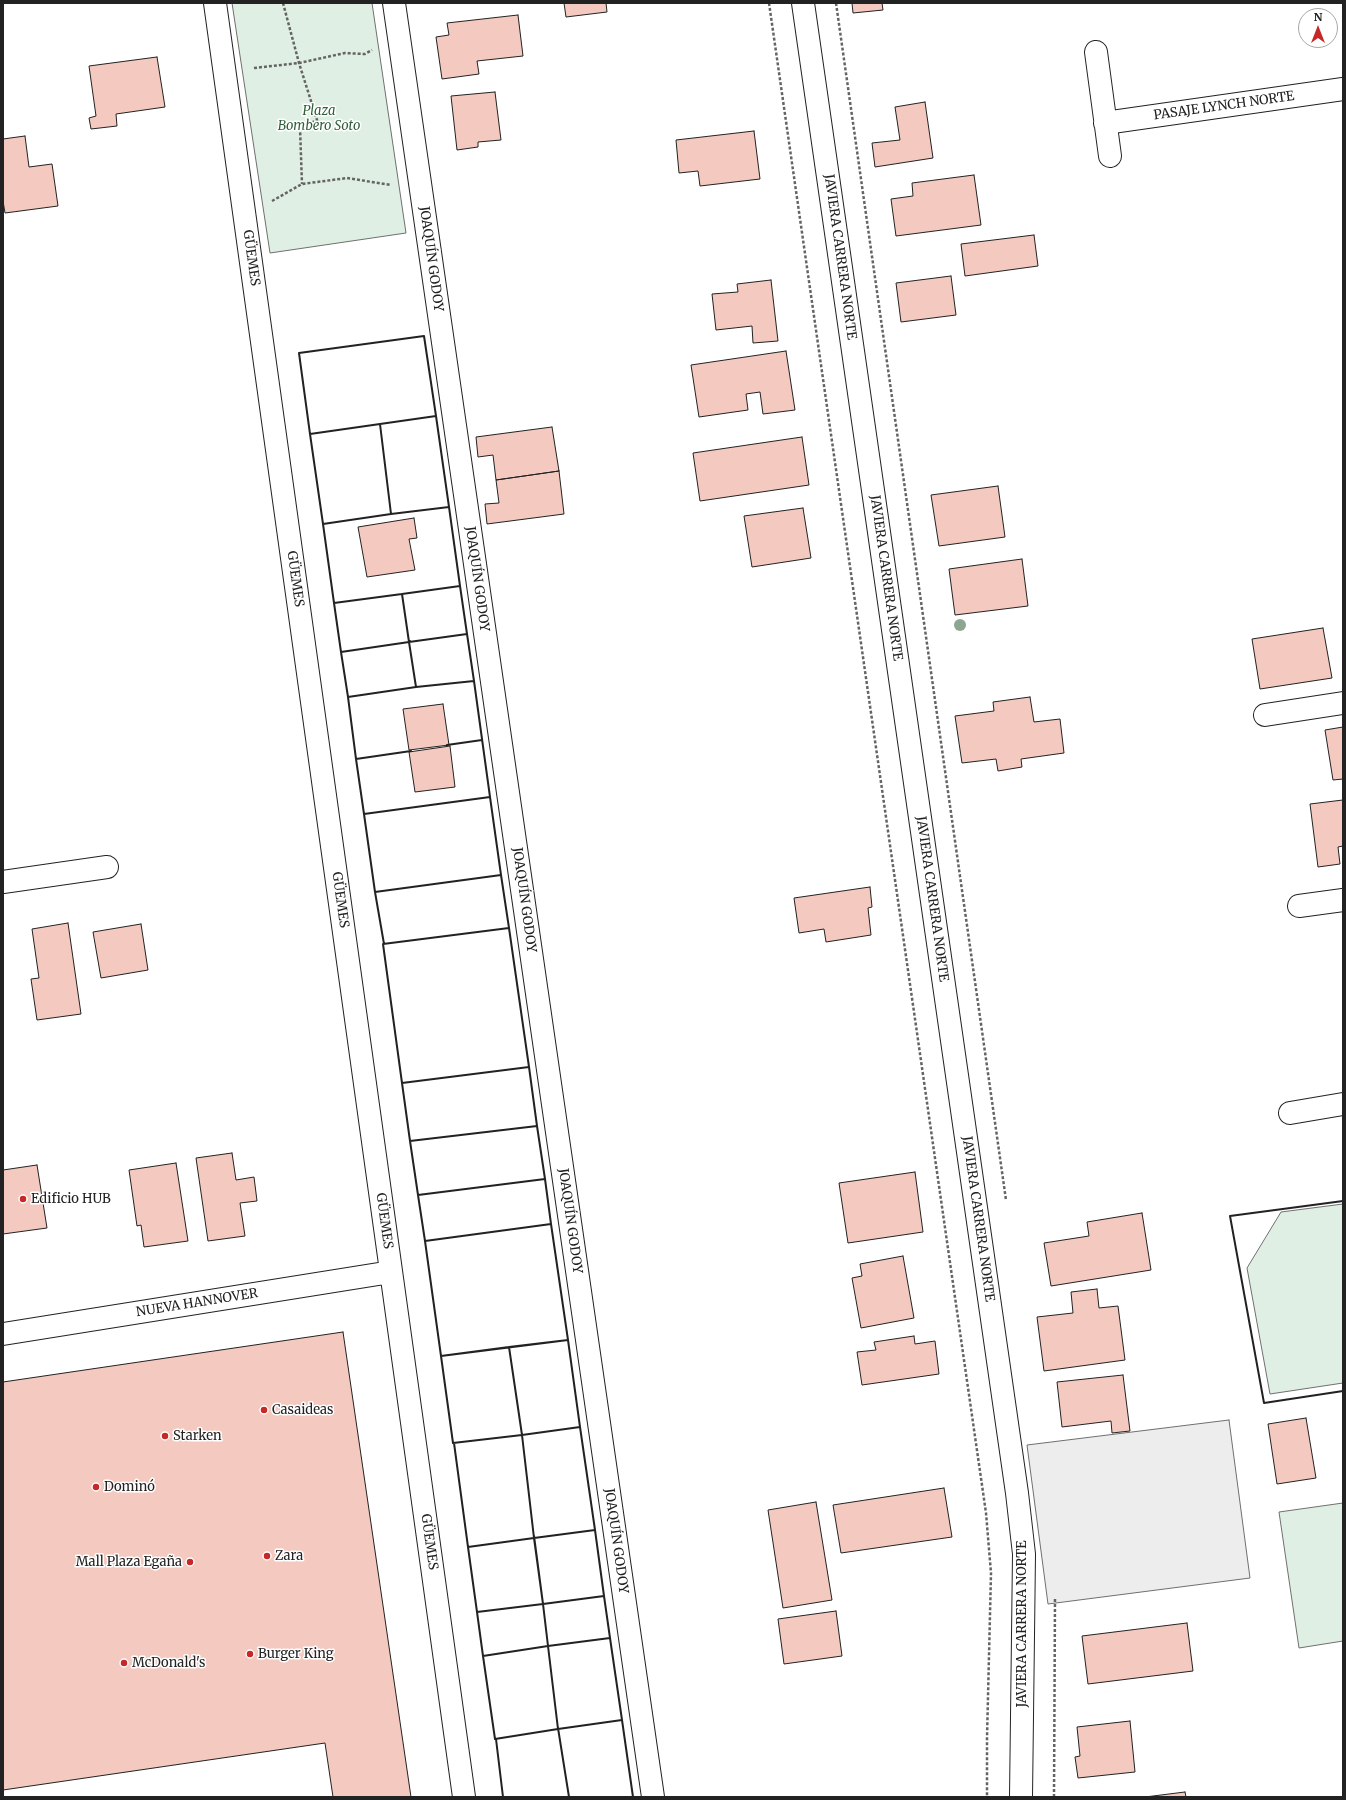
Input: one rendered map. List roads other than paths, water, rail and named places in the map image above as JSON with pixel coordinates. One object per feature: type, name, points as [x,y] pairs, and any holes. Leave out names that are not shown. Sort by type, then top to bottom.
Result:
[{"type":"street","name":"GÜEMES","points":[[215,3],[464,1797]]},
{"type":"street","name":"JOAQUÍN GODOY","points":[[394,3],[400,36],[653,1797]]},
{"type":"street","name":"JAVIERA CARRERA NORTE","points":[[803,3],[1017,1493],[1024,1554],[1021,1797]]},
{"type":"street","points":[[1096,52],[1110,156]]},
{"type":"street","name":"PASAJE LYNCH NORTE","points":[[1105,123],[1343,89]]},
{"type":"street","points":[[1265,715],[1343,703]]},
{"type":"street","points":[[3,882],[107,867]]},
{"type":"street","points":[[1299,906],[1343,900]]},
{"type":"street","points":[[1290,1113],[1343,1104]]},
{"type":"street","name":"NUEVA HANNOVER","points":[[3,1334],[391,1272]]},
{"type":"place","name":"Edificio HUB","points":[[23,1199]]},
{"type":"place","name":"Casaideas","points":[[264,1410]]},
{"type":"place","name":"Starken","points":[[165,1436]]},
{"type":"place","name":"Dominó","points":[[96,1487]]},
{"type":"place","name":"Zara","points":[[267,1556]]},
{"type":"place","name":"Mall Plaza Egaña","points":[[190,1562]]},
{"type":"place","name":"Burger King","points":[[250,1654]]},
{"type":"place","name":"McDonald's","points":[[124,1663]]},
{"type":"park label","name":"Plaza Bombero Soto","points":[[319,118]]}]
